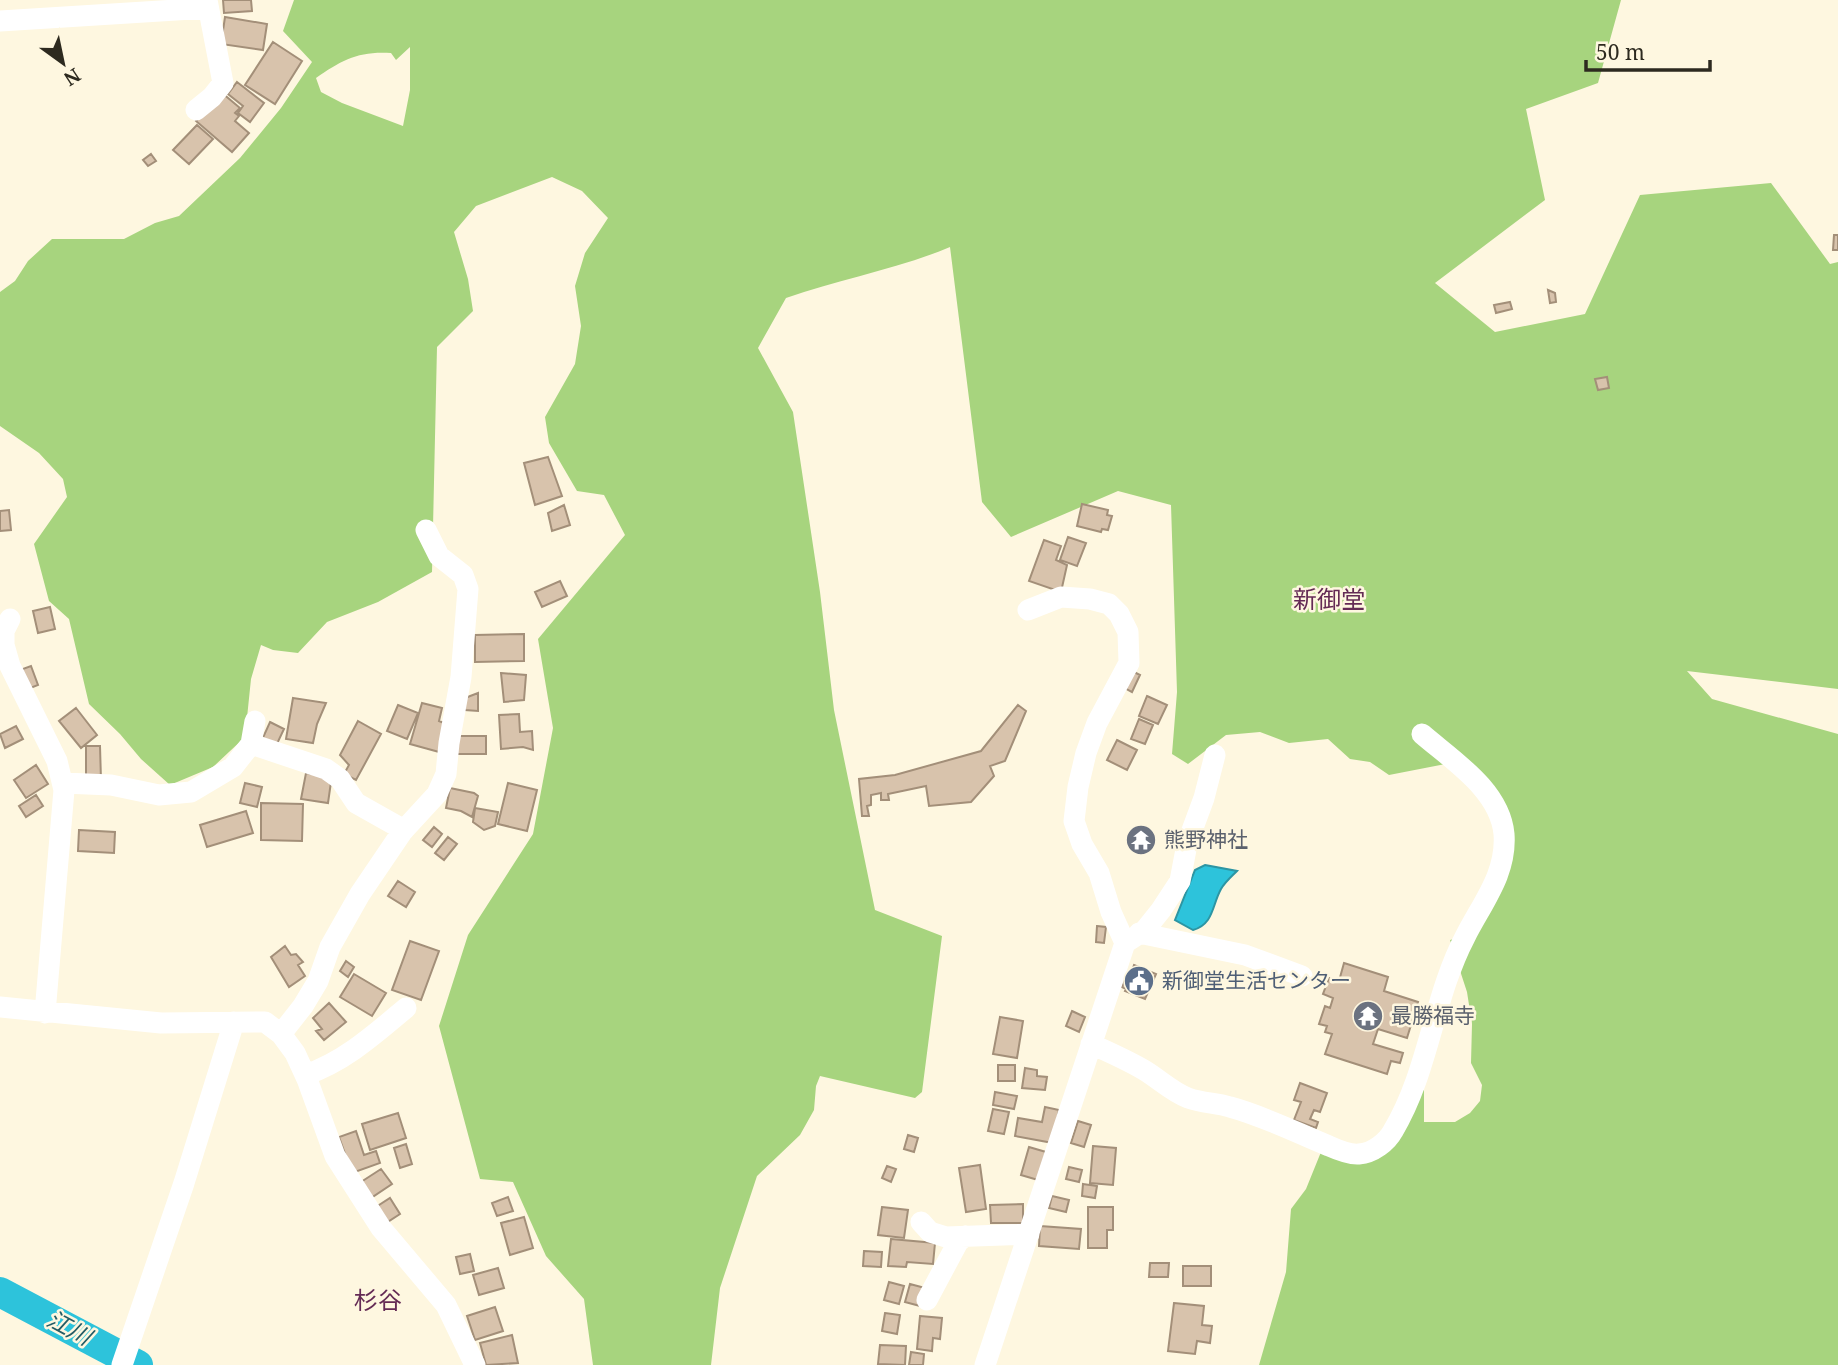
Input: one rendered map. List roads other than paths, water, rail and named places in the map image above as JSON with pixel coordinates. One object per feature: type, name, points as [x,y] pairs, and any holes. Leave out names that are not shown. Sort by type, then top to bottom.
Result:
[{"type":"street","points":[[0,21],[207,4],[223,83],[212,97],[196,110]]},
{"type":"street","points":[[281,1034],[318,981],[330,947],[360,894],[404,830],[437,794],[446,774],[461,677],[468,589],[463,575],[439,556],[426,530]]},
{"type":"street","points":[[1028,610],[1061,597],[1090,599],[1109,604],[1119,614],[1128,632],[1129,663],[1097,723],[1086,753],[1074,821],[1082,844],[1099,873],[1111,912],[1132,938],[1245,955],[1302,976]]},
{"type":"street","points":[[10,619],[4,631],[4,645],[10,666],[57,761],[63,783],[46,1013]]},
{"type":"street","points":[[63,783],[111,785],[159,795],[191,792],[233,767],[251,744],[256,721]]},
{"type":"street","points":[[1091,1044],[1144,1070],[1188,1098],[1231,1107],[1336,1149],[1357,1155],[1369,1152],[1387,1140],[1420,1071],[1437,1006],[1464,937],[1494,886],[1503,858],[1504,833],[1498,811],[1477,782],[1422,734]]},
{"type":"street","points":[[251,744],[326,769],[340,779],[356,803],[404,830]]},
{"type":"street","points":[[985,1365],[1091,1044],[1132,938],[1161,910],[1180,881],[1187,844],[1204,798],[1215,755]]},
{"type":"street","points":[[0,1007],[161,1023],[265,1022],[281,1034],[305,1075],[335,1156],[381,1228],[446,1305],[475,1365]]},
{"type":"street","points":[[305,1075],[354,1051],[406,1008]]},
{"type":"street","points":[[122,1365],[184,1183],[234,1022]]},
{"type":"street","points":[[921,1222],[930,1232],[946,1237],[1029,1234]]},
{"type":"street","points":[[927,1300],[958,1242],[965,1236]]},
{"type":"water","points":[[1205,865],[1237,871],[1221,889],[1209,919],[1193,930],[1175,920],[1195,870]]},
{"type":"waterway","name":"江川","points":[[0,1292],[138,1365]]},
{"type":"place","name":"熊野神社","points":[[1141,840]]},
{"type":"place","name":"新御堂生活センター","points":[[1139,981]]},
{"type":"place","name":"最勝福寺","points":[[1368,1016]]},
{"type":"district","name":"新御堂","points":[[1329,600]]},
{"type":"district","name":"杉谷","points":[[378,1301]]}]
